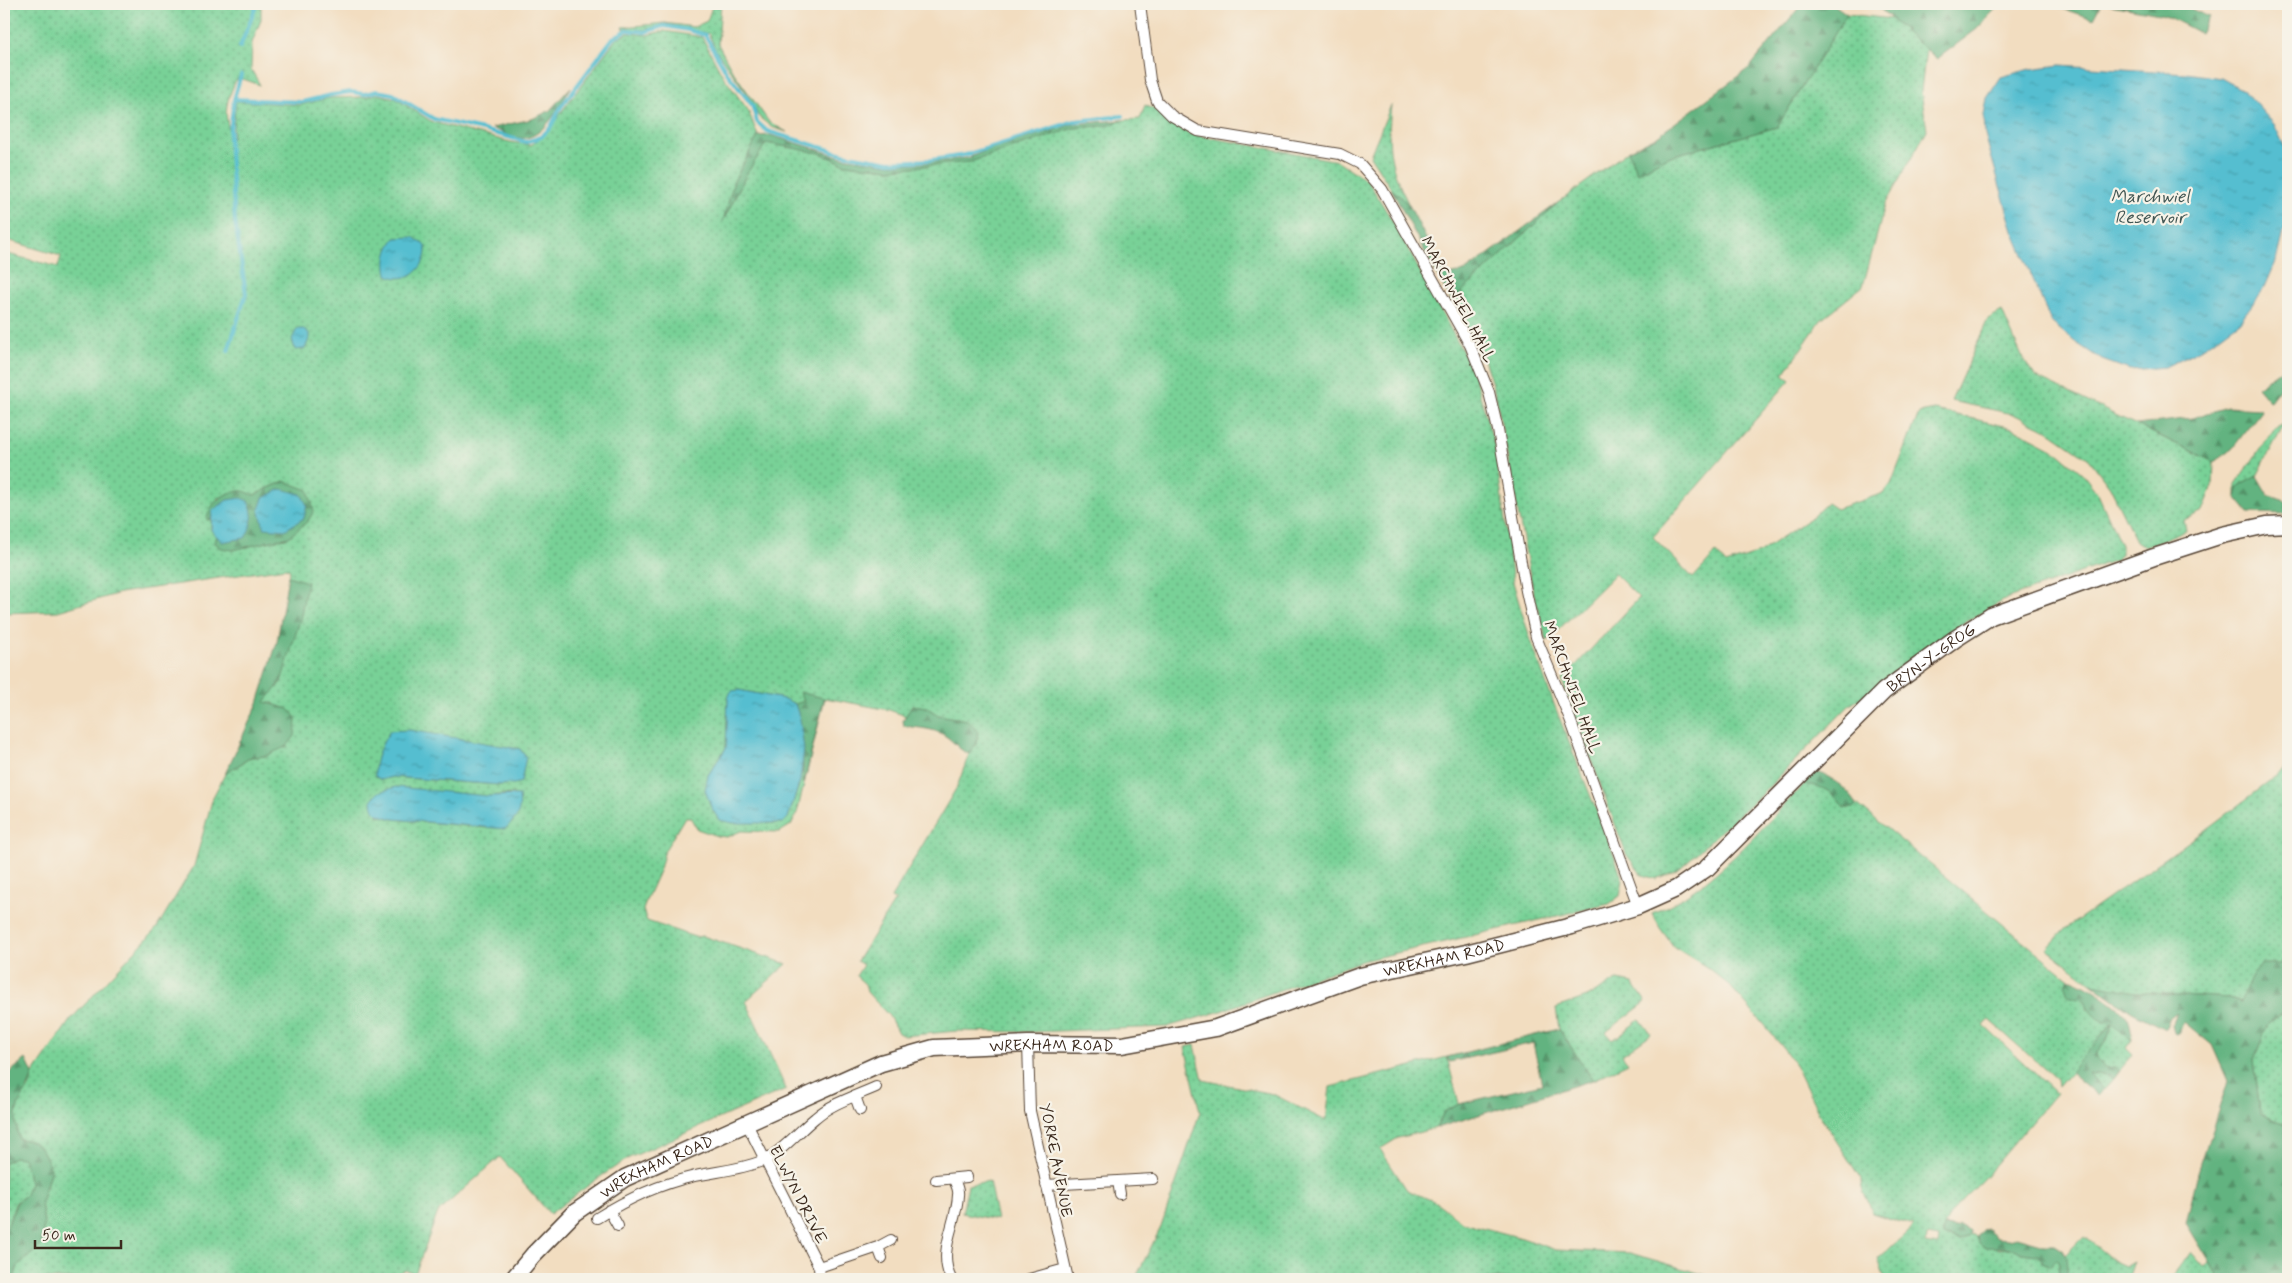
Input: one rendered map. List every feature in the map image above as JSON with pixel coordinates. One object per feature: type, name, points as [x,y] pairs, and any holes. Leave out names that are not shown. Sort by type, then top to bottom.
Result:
[{"type":"main road","name":"BRYN-Y-GROG","points":[[1638,906],[1676,889],[1707,868],[1884,691],[1954,639],[1991,616],[2154,557],[2222,535],[2267,525],[2288,524]]},
{"type":"main road","name":"WREXHAM ROAD","points":[[513,1279],[533,1255],[574,1213],[625,1178],[882,1063],[934,1048],[1028,1044],[1122,1045],[1216,1028],[1360,976],[1476,951],[1572,926],[1638,906]]},
{"type":"street","name":"MARCHWIEL HALL","points":[[1140,4],[1150,80],[1157,101],[1172,116],[1198,131],[1340,154],[1360,164],[1382,189],[1470,346],[1489,392],[1498,430],[1526,591],[1536,637],[1570,719],[1638,906]]},
{"type":"street","name":"YORKE AVENUE","points":[[1028,1044],[1030,1111],[1066,1274]]},
{"type":"street","points":[[597,1218],[609,1210],[660,1186],[694,1176],[739,1170],[764,1160],[816,1116],[855,1096],[876,1088]]},
{"type":"street","points":[[855,1096],[860,1110]]},
{"type":"street","name":"ELWYN DRIVE","points":[[747,1124],[819,1267],[820,1279]]},
{"type":"street","points":[[936,1180],[954,1180],[967,1177]]},
{"type":"street","points":[[1046,1185],[1153,1179]]},
{"type":"street","points":[[951,1279],[947,1272],[945,1256],[959,1193],[954,1180]]},
{"type":"street","points":[[1118,1181],[1120,1194]]},
{"type":"street","points":[[609,1210],[618,1226]]},
{"type":"street","points":[[819,1267],[878,1247],[891,1240]]},
{"type":"street","points":[[878,1247],[882,1258]]},
{"type":"street","points":[[1029,1279],[1066,1274]]},
{"type":"green space","points":[[4,4],[261,4],[261,20],[252,43],[251,69],[260,85],[243,79],[236,80],[226,109],[227,122],[232,139],[236,101],[300,105],[329,98],[364,97],[377,94],[395,98],[432,122],[510,142],[531,145],[545,134],[616,39],[628,33],[647,35],[664,31],[702,37],[723,76],[748,110],[758,136],[734,181],[725,217],[746,175],[766,143],[820,153],[845,164],[889,169],[969,162],[1074,128],[1110,125],[1123,120],[1140,119],[1145,105],[1158,111],[1169,122],[1190,134],[1338,161],[1368,181],[1398,230],[1473,371],[1495,447],[1513,582],[1537,658],[1623,880],[1620,896],[1609,904],[1362,961],[1218,1012],[1167,1027],[1031,1032],[956,1031],[904,1036],[898,1033],[889,1016],[867,992],[865,984],[856,976],[863,965],[857,961],[894,902],[897,901],[891,898],[957,787],[969,754],[976,744],[967,720],[938,715],[926,707],[912,705],[906,716],[889,710],[825,698],[797,813],[791,825],[780,832],[741,831],[727,837],[717,836],[697,829],[690,817],[685,817],[665,850],[660,869],[643,910],[647,921],[695,937],[703,936],[787,964],[746,1001],[786,1089],[629,1158],[550,1214],[500,1157],[438,1212],[415,1274],[405,1270],[401,1272],[397,1279],[14,1279],[18,1265],[41,1246],[44,1223],[41,1203],[51,1169],[43,1152],[37,1145],[19,1139],[14,1120],[20,1099],[29,1088],[33,1074],[71,1019],[156,929],[194,866],[213,797],[225,774],[251,757],[266,756],[275,704],[264,702],[306,582],[288,576],[290,570],[285,568],[120,593],[58,611],[4,613],[4,253],[58,267],[61,256],[4,239]],"holes":[[[284,481],[289,537],[233,550],[215,543],[217,536],[211,530],[211,519],[207,520],[218,498],[241,491],[254,495]],[[739,690],[784,699],[801,734],[804,749],[800,781],[788,818],[782,823],[760,823],[708,775],[726,748],[728,698],[731,692]],[[490,745],[520,749],[526,757],[515,784],[500,785],[392,777],[381,780],[375,776]],[[518,795],[487,828],[393,819],[377,815],[488,796]]]},
{"type":"green space","points":[[713,4],[721,4],[718,44],[732,70],[769,122],[787,132],[771,127],[759,117],[748,95],[715,49],[709,34],[665,24],[645,30],[624,29],[623,27],[665,23],[694,27],[707,21]]},
{"type":"green space","points":[[1802,4],[1833,4],[1847,14],[1777,127],[1667,157],[1637,173],[1628,151],[1656,137],[1749,68]]},
{"type":"green space","points":[[1887,4],[2000,4],[1977,29],[1937,59],[1878,7]]},
{"type":"green space","points":[[2049,4],[2101,4],[2093,19]]},
{"type":"green space","points":[[2105,4],[2180,4],[2209,17],[2200,33],[2165,15]]},
{"type":"green space","points":[[1847,14],[1892,19],[1926,49],[1921,91],[1927,130],[1885,205],[1863,286],[1821,320],[1783,375],[1790,380],[1653,537],[1693,578],[1716,553],[1726,564],[1759,553],[1813,516],[1827,503],[1836,509],[1884,493],[1891,484],[1919,413],[1935,410],[2013,428],[2053,449],[2082,473],[2098,494],[2121,545],[2121,554],[2116,560],[2008,598],[1961,625],[1849,706],[1763,793],[1679,869],[1656,879],[1642,875],[1626,854],[1562,680],[1639,598],[1615,574],[1547,641],[1533,591],[1496,397],[1481,350],[1455,308],[1456,297],[1559,202],[1628,151],[1637,173],[1667,157],[1777,127]]},
{"type":"green space","points":[[571,87],[556,112],[536,134],[527,138],[518,138],[492,128],[532,119],[549,111]]},
{"type":"green space","points":[[1391,105],[1389,133],[1391,157],[1397,179],[1409,205],[1394,193],[1370,156]]},
{"type":"green space","points":[[1123,120],[1110,125],[1074,128],[970,162],[889,169],[845,164],[820,153],[766,143],[746,175],[723,221],[734,181],[758,136],[770,135],[841,157],[888,164],[925,163],[968,158],[990,149],[1074,124]]},
{"type":"green space","points":[[1390,187],[1409,205],[1439,264],[1450,275],[1467,270],[1559,202],[1456,297],[1455,308]]},
{"type":"green space","points":[[2002,311],[2023,359],[2036,377],[2214,462],[2213,486],[2203,511],[2184,520],[2186,530],[2145,547],[2136,541],[2110,487],[2089,459],[2047,430],[2013,414],[1951,401],[1988,319]]},
{"type":"green space","points":[[2288,365],[2288,377],[2270,401],[2268,400],[2257,387]]},
{"type":"green space","points":[[2227,407],[2260,409],[2261,411],[2232,449],[2214,462],[2137,425],[2192,418]]},
{"type":"green space","points":[[2284,424],[2257,476],[2239,486],[2236,497],[2236,484],[2274,429]]},
{"type":"green space","points":[[2257,476],[2268,495],[2288,502],[2288,514],[2249,513],[2236,497],[2239,486]]},
{"type":"green space","points":[[284,481],[308,490],[314,511],[308,521],[289,537],[233,550],[220,548],[215,542],[217,536],[222,542],[212,511],[211,519],[207,520],[214,504],[224,496],[236,491],[244,491],[254,495]]},
{"type":"green space","points":[[288,576],[307,582],[300,620],[281,682],[265,702],[289,709],[296,718],[295,736],[287,746],[266,756],[251,757],[225,774],[258,703],[277,642]]},
{"type":"green space","points":[[799,692],[824,698],[804,784],[800,725],[795,704],[804,701]]},
{"type":"green space","points":[[912,705],[926,707],[938,715],[967,720],[978,732],[976,744],[969,754],[942,734],[926,729],[904,726],[903,721]]},
{"type":"green space","points":[[2288,768],[2288,952],[2281,964],[2253,974],[2241,1002],[2229,998],[2136,992],[2092,984],[2047,949],[2065,929],[2201,833]]},
{"type":"green space","points":[[1815,771],[1834,780],[1844,788],[1857,804],[1854,808],[1844,808],[1837,798],[1828,791],[1813,785],[1807,785],[1804,781]]},
{"type":"green space","points":[[1805,783],[1813,784],[1828,791],[1837,798],[1844,808],[1854,808],[1857,804],[2068,978],[2065,986],[2086,1000],[2088,1009],[2112,1023],[2132,1040],[2126,1048],[2133,1055],[2118,1072],[2115,1067],[2106,1068],[2097,1060],[2096,1054],[2108,1037],[2110,1026],[2058,1087],[2057,1080],[1989,1020],[1984,1026],[2056,1093],[1989,1174],[1956,1208],[1944,1226],[1943,1235],[1959,1240],[1969,1238],[1970,1235],[1977,1237],[1979,1243],[1999,1249],[2012,1248],[2021,1253],[2038,1255],[2044,1263],[2052,1265],[2056,1258],[2059,1264],[2058,1279],[1885,1279],[1878,1259],[1914,1226],[1872,1213],[1862,1188],[1861,1179],[1819,1114],[1796,1066],[1781,1045],[1730,986],[1708,968],[1674,947],[1652,913],[1674,903],[1715,874],[1753,838]],"holes":[[[1927,1235],[1939,1237],[1938,1245],[1926,1243]]]},
{"type":"green space","points":[[2288,952],[2288,1008],[2268,1024],[2254,1059],[2260,1114],[2286,1124],[2288,1122],[2288,1279],[2220,1279],[2186,1223],[2198,1172],[2228,1081],[2212,1045],[2184,1022],[2177,1035],[2174,1033],[2172,1025],[2177,1012],[2170,1017],[2165,1029],[2132,1012],[2092,984],[2136,992],[2229,998],[2240,1002],[2253,974],[2261,964],[2281,964]]},
{"type":"green space","points":[[2068,978],[2082,983],[2108,1000],[2123,1012],[2130,1025],[2132,1040],[2112,1024],[2108,1037],[2096,1054],[2097,1060],[2106,1068],[2115,1067],[2118,1072],[2113,1079],[2109,1076],[2089,1073],[2103,1090],[2098,1096],[2070,1072],[2111,1025],[2095,1016],[2085,1000],[2068,995],[2065,986]]},
{"type":"green space","points":[[1617,980],[1633,983],[1646,1002],[1606,1032],[1613,1040],[1640,1019],[1651,1034],[1622,1055],[1628,1063],[1593,1080],[1559,1029],[1556,1008],[1587,997]]},
{"type":"green space","points":[[2288,1008],[2288,1122],[2286,1124],[2260,1114],[2254,1059],[2268,1024]]},
{"type":"green space","points":[[1559,1029],[1593,1080],[1436,1128],[1444,1112],[1459,1104],[1542,1084],[1533,1043],[1450,1062],[1447,1057]]},
{"type":"green space","points":[[1195,1045],[1203,1080],[1273,1094],[1326,1121],[1330,1087],[1447,1057],[1459,1104],[1444,1112],[1436,1128],[1398,1138],[1380,1149],[1407,1190],[1436,1202],[1462,1222],[1522,1238],[1556,1250],[1630,1253],[1715,1279],[1135,1279],[1161,1227],[1200,1112],[1185,1047]]},
{"type":"green space","points":[[26,1059],[33,1074],[19,1104],[16,1127],[19,1139],[37,1145],[43,1152],[51,1169],[41,1203],[44,1223],[41,1246],[18,1265],[14,1279],[4,1279],[4,1234],[17,1202],[26,1195],[30,1183],[24,1158],[14,1157],[4,1163],[4,1077]]},
{"type":"green space","points":[[2088,1073],[2109,1076],[2113,1079],[2103,1090]]},
{"type":"green space","points":[[14,1157],[24,1158],[30,1183],[26,1195],[16,1202],[4,1234],[4,1163]]},
{"type":"green space","points":[[989,1181],[997,1220],[962,1213],[968,1185]]},
{"type":"green space","points":[[1959,1225],[1971,1232],[1969,1238],[1959,1240],[1943,1235],[1944,1226],[1955,1227]]},
{"type":"green space","points":[[1987,1229],[1997,1238],[2008,1239],[2016,1237],[2044,1245],[2054,1245],[2062,1250],[2066,1257],[2068,1279],[2058,1279],[2059,1264],[2056,1259],[2052,1266],[2044,1263],[2038,1255],[2021,1253],[2012,1248],[1984,1247],[1979,1243],[1977,1237],[1982,1231]]},
{"type":"green space","points":[[2084,1236],[2114,1261],[2125,1266],[2134,1261],[2128,1279],[2068,1279],[2065,1255]]},
{"type":"green space","points":[[2191,1252],[2204,1267],[2210,1263],[2220,1279],[2171,1279]]},
{"type":"water","name":"Marchwiel Reservoir","points":[[2060,65],[2186,73],[2221,78],[2243,90],[2274,124],[2288,154],[2288,215],[2278,257],[2265,287],[2240,321],[2206,346],[2165,367],[2130,370],[2102,360],[2075,342],[2051,322],[2013,231],[1985,135],[1984,115],[1987,98],[2001,77],[2030,69]]},
{"type":"water","points":[[413,237],[426,246],[424,261],[420,267],[409,276],[402,278],[394,278],[387,275],[386,255],[392,242],[395,238]]},
{"type":"water","points":[[297,329],[304,329],[309,333],[305,349],[295,350],[292,339]]},
{"type":"water","points":[[281,489],[301,494],[307,505],[304,518],[285,530],[264,528],[259,509],[263,498]]},
{"type":"water","points":[[241,498],[248,501],[252,511],[250,528],[245,538],[222,542],[211,530],[212,511],[227,500]]},
{"type":"water","points":[[739,690],[784,699],[795,704],[800,719],[804,749],[800,781],[788,818],[783,823],[733,823],[719,820],[711,807],[705,790],[708,775],[726,748],[728,698],[731,691]]},
{"type":"water","points":[[410,730],[520,749],[526,757],[521,782],[500,785],[392,777],[381,780],[375,776],[379,752],[390,731]]},
{"type":"water","points":[[396,787],[488,796],[519,795],[519,811],[516,818],[505,829],[393,819],[378,814],[373,808],[372,799],[379,792]]},
{"type":"waterway","points":[[240,47],[257,4]]},
{"type":"waterway","points":[[2203,4],[2214,8]]},
{"type":"waterway","points":[[234,99],[302,102],[351,92],[364,94],[377,91],[393,94],[434,119],[526,142],[541,137],[550,128],[561,107],[613,38],[627,30],[645,32],[664,26],[705,35],[727,73],[752,105],[757,122],[767,131],[843,154],[890,162],[931,160],[965,155],[1075,121],[1123,116]]},
{"type":"waterway","points":[[228,351],[246,294],[235,221],[229,139],[234,99],[241,75]]}]
